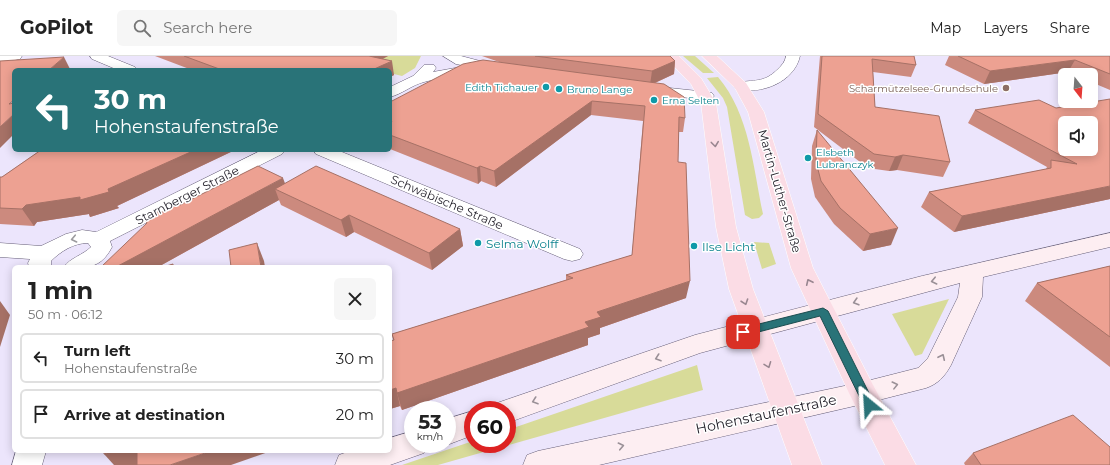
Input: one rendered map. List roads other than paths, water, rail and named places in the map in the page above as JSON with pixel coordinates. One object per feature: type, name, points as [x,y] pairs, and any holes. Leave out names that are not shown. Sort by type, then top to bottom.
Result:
[{"type":"main road","points":[[670,56],[694,77],[707,96],[711,112],[726,227],[741,289],[806,465]]},
{"type":"main road","name":"Martin-Luther-Straße","points":[[709,56],[740,86],[747,95],[760,120],[788,226],[802,268],[863,393],[901,465]]},
{"type":"main road","points":[[516,408],[695,345],[972,272],[1110,240]]},
{"type":"main road","name":"Hohenstaufenstraße","points":[[538,465],[785,409],[863,393],[926,377],[938,366],[970,298],[972,272]]},
{"type":"main road","points":[[392,451],[404,447]]},
{"type":"main road","points":[[350,465],[386,453]]},
{"type":"street","points":[[0,59],[15,56]]},
{"type":"street","points":[[97,56],[125,68]]},
{"type":"street","points":[[392,92],[418,78],[434,64],[437,56]]},
{"type":"street","points":[[450,56],[490,69],[513,72]]},
{"type":"street","points":[[740,86],[763,85],[774,81],[790,64],[794,56]]},
{"type":"street","points":[[418,78],[456,71],[490,69]]},
{"type":"street","points":[[638,89],[707,96]]},
{"type":"street","name":"Starnberger Straße","points":[[43,260],[58,245],[72,239],[98,239],[272,152]]},
{"type":"street","name":"Schwäbische Straße","points":[[327,152],[572,254]]},
{"type":"street","points":[[80,265],[87,262],[99,252],[101,243],[98,239]]},
{"type":"street","points":[[0,250],[43,260]]},
{"type":"street","points":[[27,465],[30,453]]},
{"type":"place","name":"Edith Tichauer","points":[[546,87]]},
{"type":"place","name":"Scharmützelsee-Grundschule","points":[[1006,88]]},
{"type":"place","name":"Bruno Lange","points":[[559,89]]},
{"type":"place","name":"Erna Selten","points":[[654,100]]},
{"type":"place","name":"Elsbeth Lubranczyk","points":[[808,158]]},
{"type":"place","name":"Selma Wolff","points":[[478,243]]},
{"type":"place","name":"Ilse Licht","points":[[694,246]]}]
